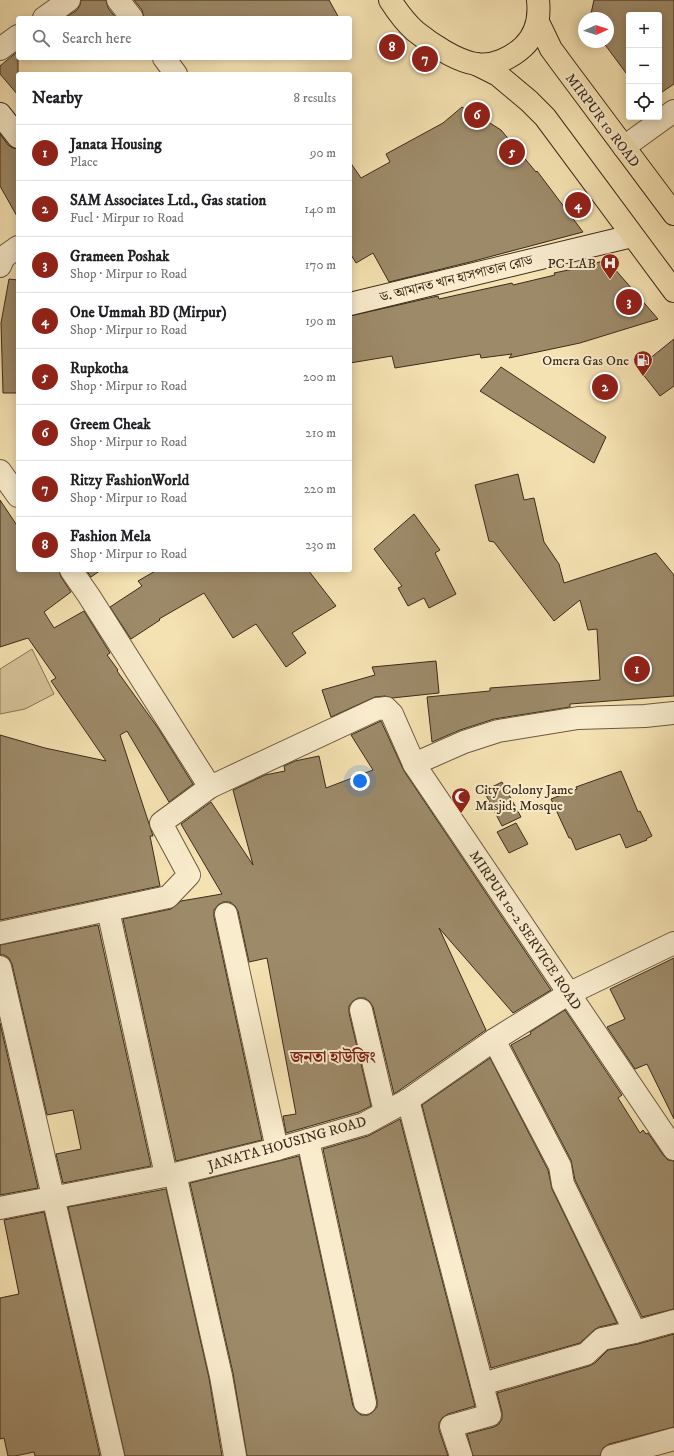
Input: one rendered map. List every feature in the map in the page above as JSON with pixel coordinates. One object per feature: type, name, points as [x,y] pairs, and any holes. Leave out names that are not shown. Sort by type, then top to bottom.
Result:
[{"type":"main road","points":[[390,0],[398,12],[415,30],[438,48],[458,58],[476,64],[503,79],[545,117],[674,291]]},
{"type":"main road","points":[[476,64],[499,62],[516,54],[529,42],[538,22],[538,0]]},
{"type":"main road","name":"MIRPUR 10 ROAD","points":[[538,22],[551,49],[674,214]]},
{"type":"street","points":[[47,16],[69,0]]},
{"type":"street","points":[[118,0],[130,16]]},
{"type":"street","points":[[0,49],[16,37]]},
{"type":"street","points":[[166,60],[174,72]]},
{"type":"street","points":[[624,146],[674,111]]},
{"type":"street","points":[[0,114],[16,134]]},
{"type":"street","name":"ড. আমানত খান হাসপাতাল রোড","points":[[352,301],[632,236]]},
{"type":"street","points":[[0,471],[16,493]]},
{"type":"street","points":[[0,933],[168,897],[189,875],[161,823],[210,787],[72,572]]},
{"type":"street","name":"MIRPUR 10-2 SERVICE ROAD","points":[[210,787],[377,709],[386,708],[392,714],[414,764],[674,1149]]},
{"type":"street","points":[[414,764],[464,742],[498,731],[578,718],[645,716],[674,713]]},
{"type":"street","points":[[108,910],[170,1175],[221,1376],[235,1456]]},
{"type":"street","points":[[226,914],[277,1149]]},
{"type":"street","name":"JANATA HOUSING ROAD","points":[[0,1208],[170,1175],[277,1149],[364,1124],[408,1100],[494,1040],[568,994],[674,943]]},
{"type":"street","points":[[0,967],[113,1456]]},
{"type":"street","points":[[361,1010],[385,1112]]},
{"type":"street","points":[[494,1040],[560,1166],[563,1184],[635,1332]]},
{"type":"street","points":[[408,1100],[490,1415],[451,1426],[461,1456]]},
{"type":"street","points":[[308,1140],[365,1404]]},
{"type":"street","points":[[482,1384],[586,1354],[602,1340],[674,1321]]},
{"type":"street","points":[[612,1456],[674,1439]]},
{"type":"shaded area","points":[[32,649],[54,694],[25,709],[0,714],[0,669]]},
{"type":"building","points":[[81,0],[106,0],[108,8],[114,16],[68,16],[77,10]]},
{"type":"building","points":[[134,0],[329,0],[338,16],[144,16],[142,10]]},
{"type":"building","points":[[594,0],[674,0],[674,84],[662,92],[662,12],[626,12],[626,73],[607,48],[614,48],[614,12],[591,12]]},
{"type":"building","points":[[16,53],[16,60],[18,60],[18,72],[16,72],[16,93],[0,74],[0,66]]},
{"type":"building","points":[[462,107],[501,130],[536,172],[537,171],[583,232],[389,282],[373,253],[356,263],[352,256],[352,165],[361,178],[390,162],[386,154],[443,123]]},
{"type":"building","points":[[0,134],[8,145],[16,149],[16,214],[0,186]]},
{"type":"building","points":[[607,260],[658,319],[580,343],[509,358],[512,354],[481,358],[480,354],[395,368],[392,356],[352,363],[352,316],[438,296],[439,299],[512,283],[513,285]]},
{"type":"building","points":[[9,279],[16,280],[16,393],[3,393],[1,323]]},
{"type":"building","points":[[674,339],[674,386],[660,396],[638,368]]},
{"type":"building","points":[[501,367],[606,437],[594,463],[480,391]]},
{"type":"building","points":[[518,474],[524,500],[534,498],[544,542],[559,564],[564,583],[656,553],[674,575],[674,696],[570,704],[570,707],[494,719],[460,730],[432,742],[427,697],[490,691],[490,688],[600,680],[597,629],[588,630],[580,600],[554,621],[494,542],[489,541],[475,485]]},
{"type":"building","points":[[0,500],[16,524],[16,572],[60,572],[61,577],[71,592],[44,612],[54,628],[84,611],[110,653],[107,655],[118,670],[117,671],[158,728],[193,784],[169,802],[127,731],[120,735],[153,836],[150,836],[160,886],[0,920],[0,735],[45,748],[106,761],[51,681],[56,678],[28,638],[0,647]]},
{"type":"building","points":[[414,514],[440,550],[435,553],[456,594],[429,608],[424,598],[408,606],[398,588],[402,586],[374,549]]},
{"type":"building","points":[[87,572],[98,572],[91,577]]},
{"type":"building","points":[[154,572],[310,572],[336,606],[292,633],[306,653],[286,667],[256,624],[233,638],[204,593],[159,619],[160,620],[131,639],[110,607],[142,586],[138,581]]},
{"type":"building","points":[[436,661],[439,693],[392,698],[385,696],[375,697],[331,717],[322,690],[375,675],[372,667]]},
{"type":"building","points":[[381,721],[404,771],[551,990],[513,1013],[439,928],[486,1030],[394,1094],[373,1007],[365,998],[358,998],[349,1006],[349,1013],[371,1106],[359,1112],[286,1133],[283,1116],[296,1114],[267,958],[249,962],[238,911],[230,902],[223,902],[214,910],[214,917],[262,1140],[176,1161],[123,919],[171,909],[181,901],[222,894],[181,824],[211,802],[253,865],[233,790],[265,775],[285,771],[284,766],[295,761],[319,756],[326,788],[373,770],[351,735]]},
{"type":"building","points":[[621,771],[638,812],[640,811],[652,836],[646,839],[647,840],[626,848],[620,834],[576,850],[551,799],[577,789],[576,787]]},
{"type":"building","points":[[502,782],[521,817],[502,826],[484,791]]},
{"type":"building","points":[[516,823],[528,844],[509,853],[497,832]]},
{"type":"building","points":[[98,925],[151,1166],[63,1183],[56,1154],[81,1149],[73,1110],[47,1115],[12,964],[9,958],[4,955],[0,955],[0,945]]},
{"type":"building","points":[[674,958],[674,1119],[647,1064],[635,1069],[607,1027],[625,1019],[610,989]]},
{"type":"building","points":[[565,1010],[622,1095],[618,1098],[640,1133],[643,1130],[646,1134],[648,1133],[664,1156],[668,1160],[674,1161],[674,1309],[642,1317],[575,1180],[571,1160],[511,1045],[531,1034],[530,1032]]},
{"type":"building","points":[[0,1023],[38,1188],[0,1195]]},
{"type":"building","points":[[490,1058],[548,1170],[552,1189],[617,1323],[599,1327],[580,1343],[491,1368],[422,1105]]},
{"type":"building","points":[[400,1119],[475,1406],[448,1414],[442,1418],[439,1423],[439,1430],[448,1456],[247,1456],[233,1373],[190,1183],[299,1156],[353,1406],[361,1415],[368,1415],[377,1407],[377,1400],[323,1149],[368,1136]]},
{"type":"building","points":[[166,1189],[209,1378],[222,1456],[125,1456],[68,1207]]},
{"type":"building","points":[[44,1212],[100,1456],[35,1456],[34,1452],[8,1456],[4,1438],[0,1439],[0,1298],[19,1294],[4,1220]]},
{"type":"building","points":[[674,1334],[674,1427],[609,1444],[603,1448],[600,1456],[473,1456],[467,1434],[494,1427],[499,1424],[502,1419],[502,1412],[497,1393],[589,1366],[595,1363],[608,1350],[638,1344]]},
{"type":"place","name":"Fashion Mela","points":[[392,47]]},
{"type":"place","name":"Ritzy FashionWorld","points":[[425,59]]},
{"type":"place","name":"Greem Cheak","points":[[477,115]]},
{"type":"place","name":"Rupkotha","points":[[512,152]]},
{"type":"place","name":"One Ummah BD (Mirpur)","points":[[578,205]]},
{"type":"place","name":"PC LAB","points":[[610,280]]},
{"type":"place","name":"Grameen Poshak","points":[[629,302]]},
{"type":"place","name":"Omera Gas One","points":[[643,377]]},
{"type":"place","name":"SAM Associates Ltd., Gas station","points":[[605,387]]},
{"type":"place","name":"Janata Housing","points":[[637,669]]},
{"type":"place","name":"City Colony Jame Masjid, Mosque","points":[[461,814]]},
{"type":"district","name":"জনতা হাউজিং","points":[[333,1056]]}]
